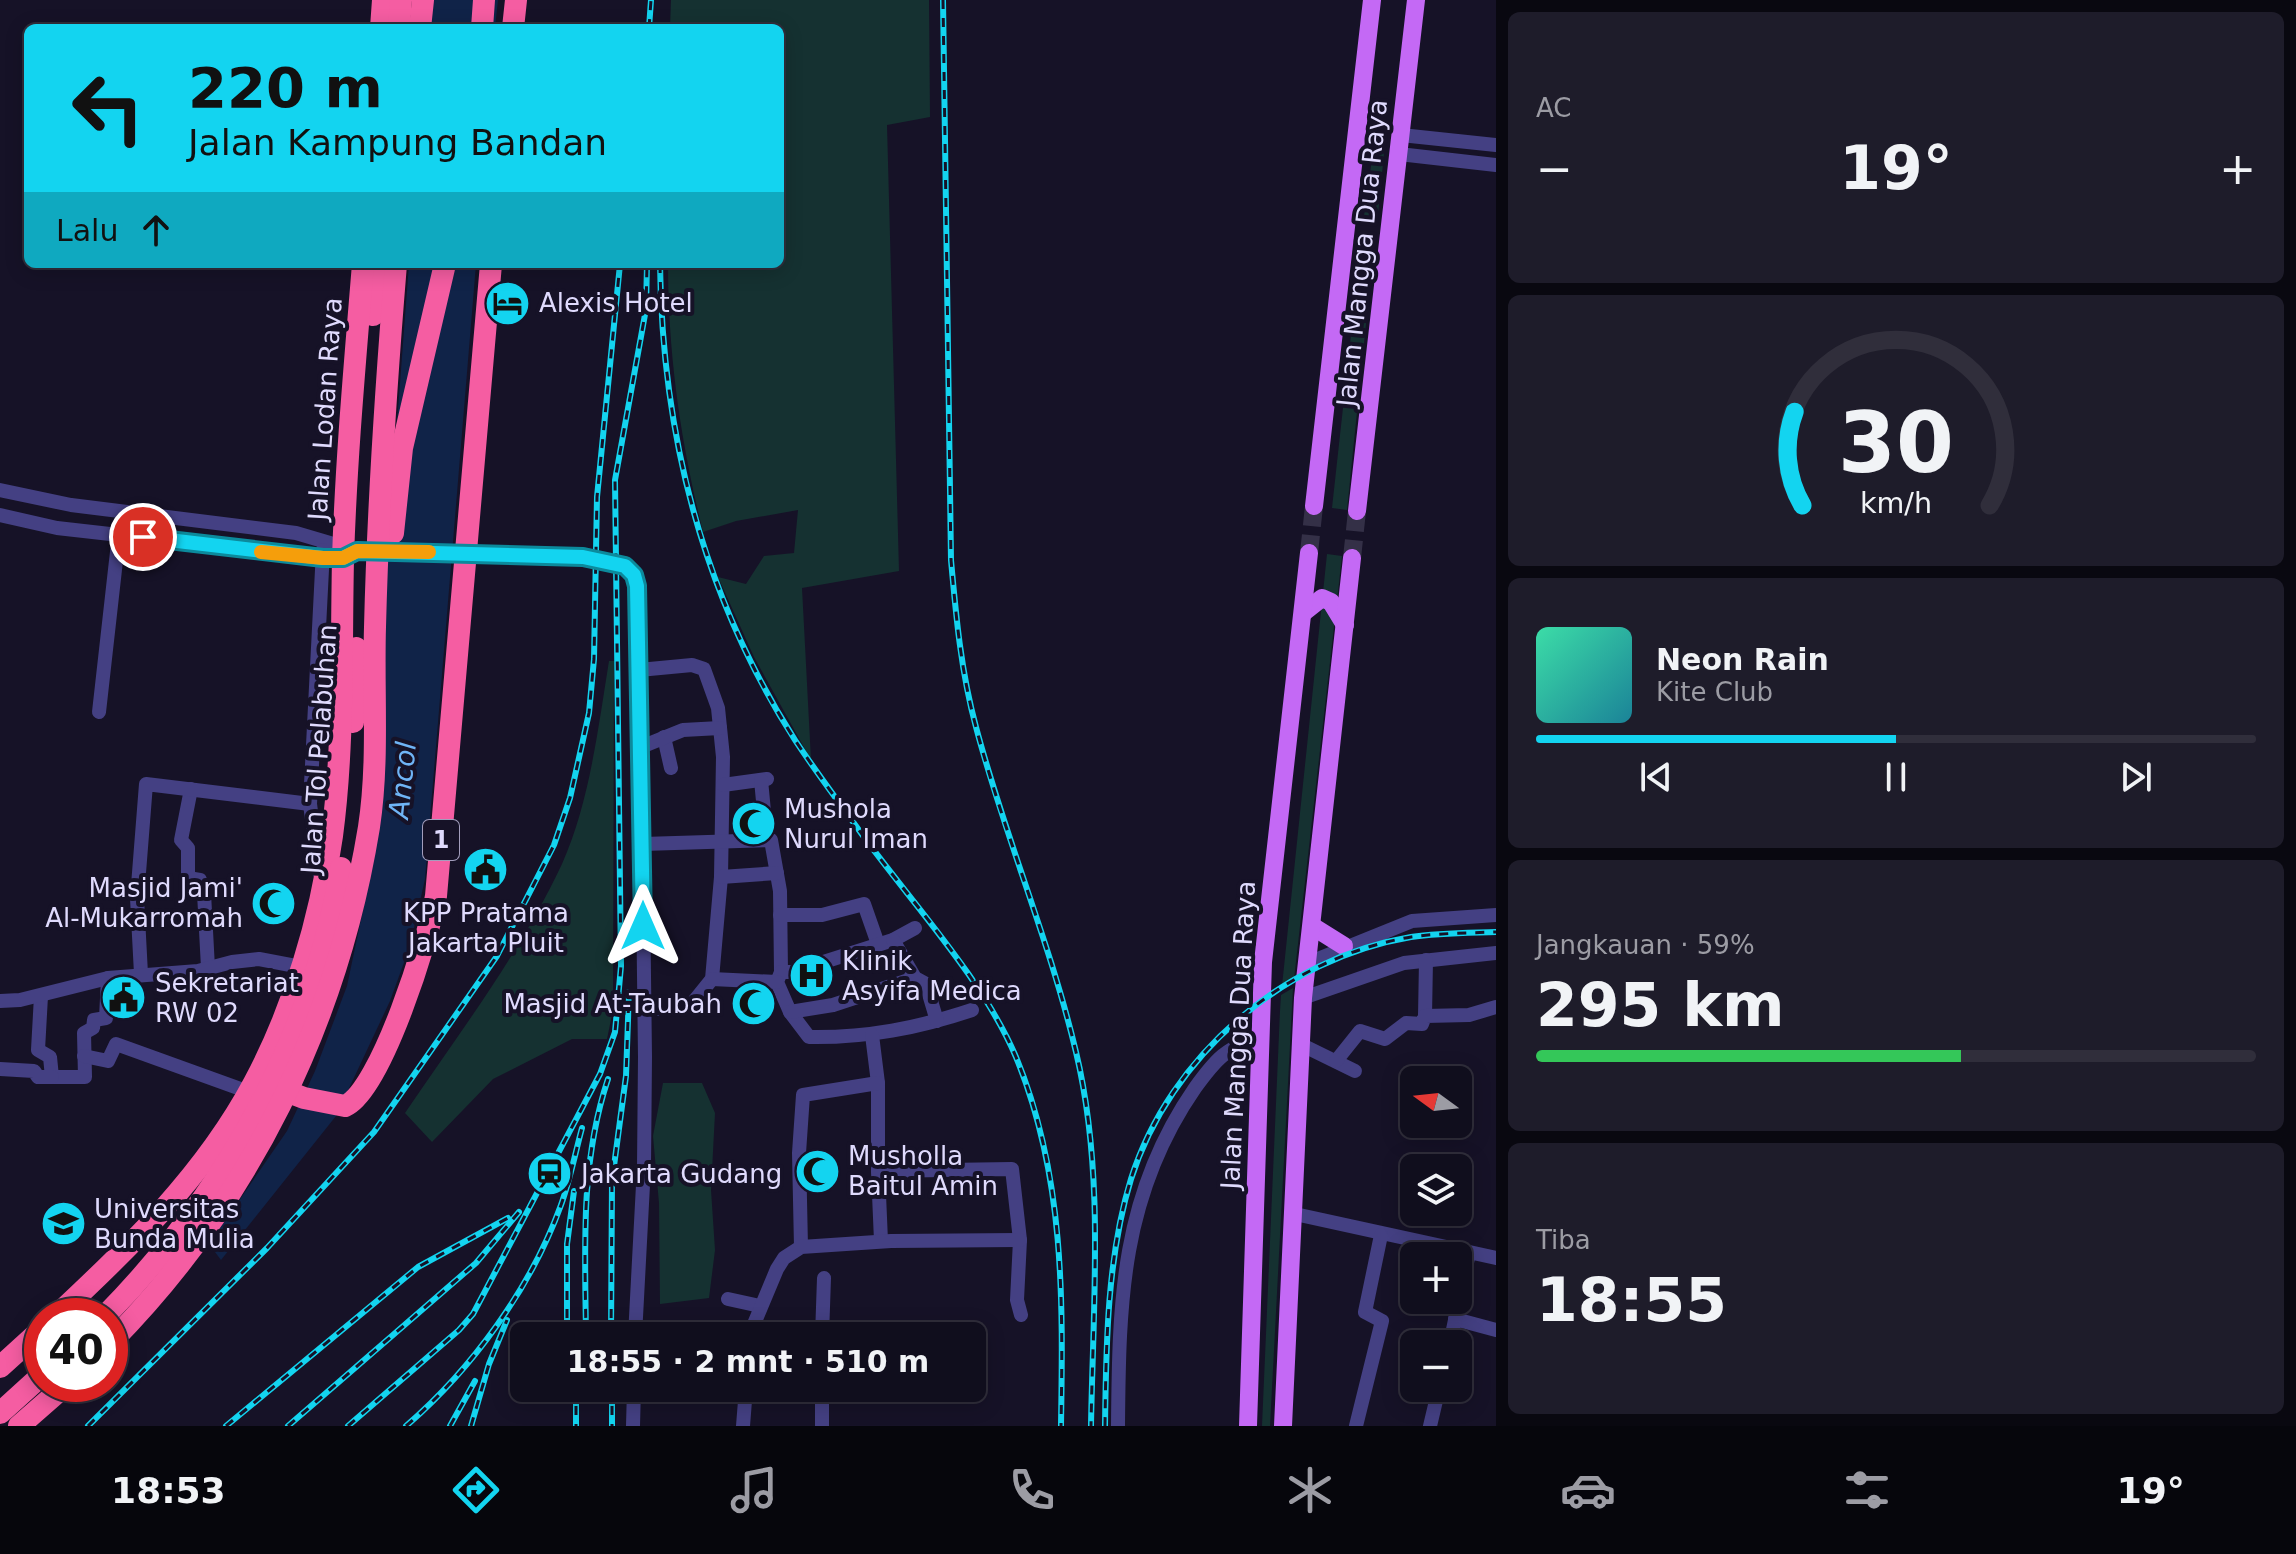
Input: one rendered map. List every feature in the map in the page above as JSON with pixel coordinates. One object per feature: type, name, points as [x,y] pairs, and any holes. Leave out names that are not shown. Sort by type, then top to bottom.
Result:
[{"type":"highway","points":[[381,24],[383,0]]},
{"type":"highway","points":[[399,24],[401,0]]},
{"type":"highway","points":[[420,24],[423,0]]},
{"type":"highway","points":[[482,24],[484,0]]},
{"type":"highway","points":[[513,24],[516,0]]},
{"type":"highway","points":[[351,759],[341,711],[334,592],[342,404],[355,268]]},
{"type":"highway","name":"Jalan Lodan Raya","points":[[75,1298],[156,1221],[257,1085],[301,967],[321,892],[334,813],[338,551],[363,268]]},
{"type":"highway","name":"Jalan Tol Pelabuhan","points":[[121,1298],[210,1192],[273,1081],[315,976],[334,904],[351,759],[359,484],[379,268]]},
{"type":"highway","name":"Jalan Tol Pelabuhan","points":[[128,1323],[191,1251],[249,1164],[294,1082],[319,1023],[347,933],[370,823],[377,571],[396,268]]},
{"type":"highway","points":[[373,776],[387,687],[392,542],[402,448],[444,268]]},
{"type":"highway","name":"1","points":[[257,1085],[345,1106],[364,1090],[389,1040],[427,940],[436,898],[460,552],[491,268]]},
{"type":"highway","points":[[0,1367],[24,1345]]},
{"type":"highway","points":[[0,1413],[24,1391]]},
{"type":"highway","points":[[19,1426],[46,1402]]},
{"type":"main road","name":"Jalan Mangga Dua Raya","points":[[1314,506],[1372,0]]},
{"type":"main road","name":"Jalan Mangga Dua Raya","points":[[1357,511],[1416,0]]},
{"type":"main road","name":"Jalan Mangga Dua Raya","points":[[1248,1426],[1267,918],[1309,553]]},
{"type":"main road","points":[[1283,1426],[1303,998],[1352,558]]},
{"type":"main road","points":[[1303,613],[1322,598],[1331,602],[1345,625]]},
{"type":"main road","points":[[1312,926],[1344,946]]},
{"type":"street","points":[[1401,135],[1496,145]]},
{"type":"street","points":[[1399,154],[1496,165]]},
{"type":"street","points":[[0,490],[71,505],[296,533],[338,551]]},
{"type":"street","points":[[0,515],[57,528],[338,551],[577,557],[625,566],[634,575],[637,586],[643,844],[644,1166],[636,1322]]},
{"type":"street","points":[[99,712],[119,534]]},
{"type":"street","name":"Jalan Lodan Raya","points":[[321,892],[310,804],[338,551]]},
{"type":"street","points":[[639,670],[692,665],[704,669],[720,728],[723,785],[721,877],[712,979],[691,1005],[680,1009],[643,1009]]},
{"type":"street","points":[[641,747],[683,730],[720,728]]},
{"type":"street","points":[[664,737],[671,768]]},
{"type":"street","points":[[723,785],[764,780],[765,822],[759,840]]},
{"type":"street","points":[[141,974],[137,898],[144,786],[148,783],[310,804]]},
{"type":"street","points":[[191,789],[180,839],[188,848],[188,878],[200,879],[204,893],[208,968]]},
{"type":"street","points":[[643,844],[772,841],[780,915],[779,977],[790,1012],[808,1037],[872,1035],[972,1010]]},
{"type":"street","points":[[721,877],[777,873]]},
{"type":"street","points":[[780,915],[822,915],[864,904],[885,942],[915,978],[926,984],[937,1021]]},
{"type":"street","points":[[1308,963],[1412,921],[1496,915]]},
{"type":"street","points":[[712,979],[779,977],[885,942],[915,928]]},
{"type":"street","points":[[1303,998],[1404,963],[1496,953]]},
{"type":"street","points":[[0,1001],[41,996],[108,978],[208,968],[259,959],[301,967]]},
{"type":"street","points":[[1336,1061],[1360,1031],[1385,1039],[1406,1023],[1422,1024],[1425,1016],[1426,960]]},
{"type":"street","points":[[0,1069],[34,1071],[38,1077],[85,1077],[84,1031],[93,1028],[94,1020],[106,1018],[108,978]]},
{"type":"street","points":[[790,1012],[833,1005],[915,978]]},
{"type":"street","points":[[41,996],[38,1050],[50,1058],[52,1077]]},
{"type":"street","points":[[1425,1016],[1469,1015],[1496,1007]]},
{"type":"street","points":[[872,1035],[878,1083],[881,1241]]},
{"type":"street","points":[[1118,1426],[1120,1326],[1127,1256],[1145,1180],[1175,1117],[1201,1080],[1235,1044],[1261,1041]]},
{"type":"street","points":[[84,1056],[108,1061],[116,1044],[257,1085]]},
{"type":"street","points":[[1302,1045],[1355,1071]]},
{"type":"street","points":[[801,1247],[799,1153],[803,1095],[878,1083]]},
{"type":"street","points":[[878,1171],[1012,1169],[1020,1240],[1017,1300],[1021,1315]]},
{"type":"street","points":[[1295,1214],[1415,1242]]},
{"type":"street","points":[[1356,1426],[1382,1321],[1365,1312],[1381,1235]]},
{"type":"street","points":[[756,1322],[760,1306],[784,1258],[801,1247],[881,1241],[1020,1240]]},
{"type":"street","points":[[1472,1254],[1496,1258]]},
{"type":"street","points":[[822,1322],[824,1278]]},
{"type":"street","points":[[728,1299],[760,1306]]},
{"type":"street","points":[[1453,1330],[1456,1314]]},
{"type":"street","points":[[1455,1319],[1496,1330]]},
{"type":"street","points":[[633,1426],[634,1402]]},
{"type":"street","points":[[743,1426],[745,1402]]},
{"type":"street","points":[[822,1402],[822,1426]]},
{"type":"street","points":[[1430,1426],[1436,1402]]},
{"type":"green space","points":[[671,0],[929,0],[930,117],[887,125],[899,571],[802,588],[811,760],[754,657],[718,577],[746,584],[764,556],[794,553],[798,510],[736,521],[703,532],[688,466],[670,332],[668,268],[784,268],[784,24],[670,24]]},
{"type":"green space","points":[[1373,152],[1384,153],[1377,225],[1363,223]]},
{"type":"green space","points":[[1362,235],[1375,235],[1347,510],[1332,508]]},
{"type":"green space","points":[[1327,554],[1342,556],[1294,979],[1282,986]]},
{"type":"green space","points":[[609,661],[614,661],[613,1010],[607,1039],[572,1039],[493,1079],[432,1142],[405,1113],[508,961],[562,864],[586,790]]},
{"type":"green space","points":[[1293,988],[1270,1426],[1262,1426],[1281,995]]},
{"type":"green space","points":[[663,1083],[702,1083],[715,1113],[711,1190],[715,1250],[709,1298],[660,1304],[659,1203],[653,1136]]},
{"type":"water","points":[[428,0],[498,0],[495,24],[426,24]]},
{"type":"water","name":"Ancol","points":[[409,268],[476,268],[425,879],[410,946],[390,1001],[336,1116],[221,1260],[209,1244],[287,1131],[315,1071],[347,986],[375,853],[388,542]]},
{"type":"tunnel","points":[[1309,553],[1314,506]]},
{"type":"tunnel","points":[[1352,558],[1357,511]]},
{"type":"railway","points":[[649,24],[651,0]]},
{"type":"railway","points":[[943,0],[951,560],[955,602],[963,665],[976,727],[1053,970],[1076,1052],[1085,1098],[1091,1144],[1095,1238],[1091,1426]]},
{"type":"railway","points":[[88,1426],[267,1248],[374,1132],[497,956],[554,845],[570,798],[589,713],[594,659],[597,497],[620,268]]},
{"type":"railway","points":[[348,1426],[459,1330],[473,1314],[600,1074],[615,1032],[621,966],[615,480],[646,309],[647,268]]},
{"type":"railway","points":[[660,268],[669,389],[679,451],[712,571],[735,629],[763,685],[803,752],[985,999],[1016,1057],[1032,1102],[1044,1147],[1058,1239],[1062,1332],[1061,1426]]},
{"type":"railway","points":[[1105,1426],[1109,1301],[1123,1209],[1149,1134],[1173,1092],[1203,1054],[1238,1020],[1277,990],[1319,966],[1364,948],[1411,937],[1496,932]]},
{"type":"railway","points":[[611,1322],[612,1181],[626,1076],[629,992]]},
{"type":"railway","points":[[586,1322],[588,1174],[608,1079]]},
{"type":"railway","points":[[406,1426],[454,1379],[516,1296],[561,1205],[582,1128]]},
{"type":"railway","points":[[567,1322],[567,1244],[574,1191]]},
{"type":"railway","points":[[288,1426],[476,1263],[519,1212]]},
{"type":"railway","points":[[226,1426],[418,1267],[508,1218]]},
{"type":"railway","points":[[471,1426],[489,1364],[507,1320]]},
{"type":"railway","points":[[450,1426],[475,1381]]},
{"type":"railway","points":[[576,1402],[576,1426]]},
{"type":"railway","points":[[612,1402],[612,1426]]},
{"type":"slow traffic","points":[[261,552],[343,558],[357,551],[429,552]]},
{"type":"place","name":"Alexis Hotel","points":[[508,303]]},
{"type":"place","name":"Mushola Nurul Iman","points":[[753,824]]},
{"type":"place","name":"KPP Pratama Jakarta Pluit","points":[[486,870]]},
{"type":"place","name":"Masjid Jami' Al-Mukarromah","points":[[274,903]]},
{"type":"place","name":"Klinik Asyifa Medica","points":[[811,976]]},
{"type":"place","name":"Sekretariat RW 02","points":[[124,998]]},
{"type":"place","name":"Masjid At-Taubah","points":[[753,1004]]},
{"type":"place","name":"Musholla Baitul Amin","points":[[817,1171]]},
{"type":"place","name":"Jakarta Gudang","points":[[550,1174]]},
{"type":"place","name":"Universitas Bunda Mulia","points":[[63,1224]]},
{"type":"route","points":[[143,537],[323,558],[343,558],[357,551],[457,552],[577,557],[625,566],[634,575],[637,586],[643,926]]}]
